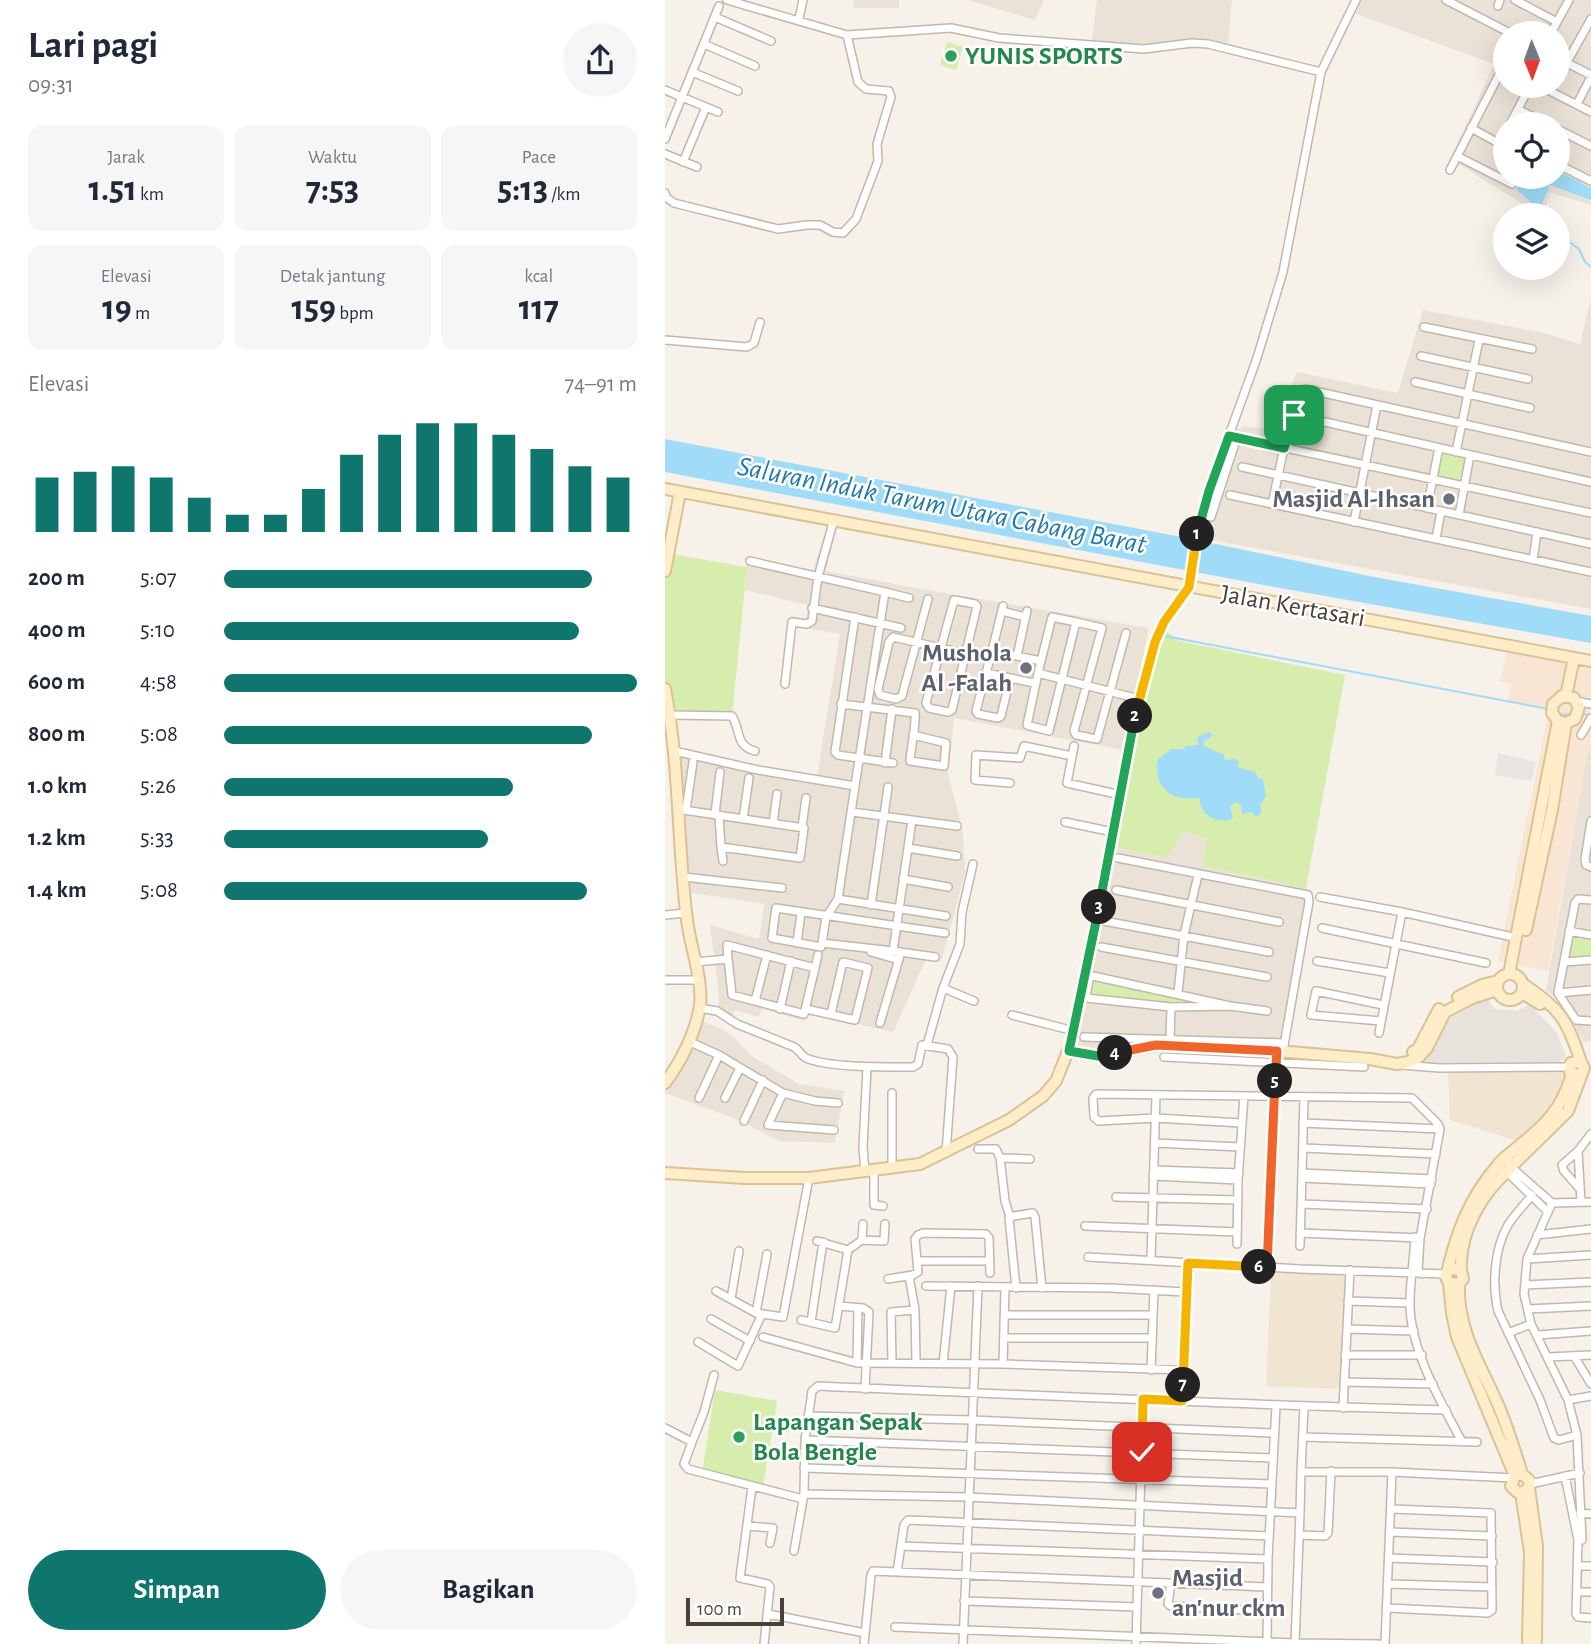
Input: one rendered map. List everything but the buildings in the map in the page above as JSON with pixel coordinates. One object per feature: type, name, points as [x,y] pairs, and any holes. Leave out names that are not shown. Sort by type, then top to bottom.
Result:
[{"type":"street","points":[[727,0],[847,35],[951,28],[999,38],[1144,49],[1192,43],[1208,44],[1324,69]]},
{"type":"street","points":[[799,19],[803,0]]},
{"type":"street","points":[[1211,517],[1283,272],[1324,69],[1356,0]]},
{"type":"street","points":[[1446,0],[1493,24]]},
{"type":"street","points":[[1515,0],[1531,4],[1556,21]]},
{"type":"street","points":[[1558,21],[1569,0]]},
{"type":"street","points":[[665,138],[719,6]]},
{"type":"street","points":[[715,17],[771,41]]},
{"type":"street","points":[[1570,58],[1591,19]]},
{"type":"street","points":[[665,193],[674,203],[778,229],[820,225],[833,232],[843,233],[848,230],[856,219],[879,161],[877,144],[891,93],[887,90],[866,89],[858,82],[847,35]]},
{"type":"street","points":[[704,44],[755,66]]},
{"type":"street","points":[[1570,65],[1591,76],[1577,104]]},
{"type":"street","points":[[692,72],[738,91]]},
{"type":"street","points":[[1450,170],[1493,86]]},
{"type":"street","points":[[665,90],[718,112]]},
{"type":"street","points":[[1522,112],[1518,110],[1524,98]]},
{"type":"street","points":[[1568,98],[1591,112]]},
{"type":"street","points":[[683,162],[706,107]]},
{"type":"street","points":[[1471,128],[1493,136]]},
{"type":"street","points":[[1570,136],[1591,146]]},
{"type":"street","points":[[665,154],[697,167]]},
{"type":"street","points":[[1457,156],[1493,174]]},
{"type":"street","points":[[1570,170],[1591,181]]},
{"type":"street","points":[[665,340],[747,347],[754,343],[760,322]]},
{"type":"street","points":[[1424,327],[1532,349]]},
{"type":"street","points":[[1456,452],[1479,340]]},
{"type":"street","points":[[1420,356],[1528,379]]},
{"type":"street","points":[[1415,382],[1529,408]]},
{"type":"street","points":[[1272,504],[1284,448],[1305,389],[1591,452]]},
{"type":"street","points":[[1354,522],[1377,405]]},
{"type":"street","points":[[1294,415],[1591,482]]},
{"type":"street","points":[[1233,437],[1591,513]]},
{"type":"street","points":[[665,1173],[745,1178],[809,1178],[920,1164],[1009,1120],[1043,1096],[1056,1081],[1074,1031],[1139,699],[1155,642],[1164,622],[1189,587],[1202,512],[1233,437]]},
{"type":"street","points":[[1427,508],[1439,448]]},
{"type":"street","points":[[1459,515],[1470,455]]},
{"type":"street","points":[[1242,467],[1591,544]]},
{"type":"street","name":"Jalan Kertasari","points":[[665,489],[1591,661]]},
{"type":"street","points":[[665,571],[680,492]]},
{"type":"street","points":[[1230,495],[1591,572]]},
{"type":"street","points":[[1436,539],[1441,511]]},
{"type":"street","points":[[785,684],[792,622],[810,624],[818,577],[834,519]]},
{"type":"street","points":[[1532,560],[1537,532]]},
{"type":"street","points":[[750,561],[909,598]]},
{"type":"street","points":[[885,592],[838,899],[826,917],[821,947],[772,938],[776,908],[826,917],[945,933]]},
{"type":"street","points":[[928,599],[914,643],[902,696],[897,699],[880,695],[878,689],[893,637],[914,643],[965,655],[1017,656],[1041,661]]},
{"type":"street","points":[[954,600],[975,604],[977,609],[965,655],[952,710],[948,712],[929,708],[926,703],[954,600]]},
{"type":"street","points":[[812,608],[901,628]]},
{"type":"street","points":[[1010,679],[1001,716],[998,718],[978,715],[976,711],[1002,608],[1026,614],[1017,656]]},
{"type":"street","points":[[855,617],[835,752],[838,755],[889,763],[892,709]]},
{"type":"street","points":[[1076,622],[1049,731],[1027,725],[1034,683],[1052,617],[1076,622],[1102,629],[1074,731],[1076,736],[1095,739],[1099,737],[1126,633]]},
{"type":"street","points":[[1574,658],[1571,698],[1579,707],[1578,715],[1571,722],[1562,722],[1552,713],[1553,704],[1558,698],[1571,698],[1591,704]]},
{"type":"street","points":[[986,673],[1034,683]]},
{"type":"street","points":[[1038,673],[1139,699]]},
{"type":"street","points":[[665,690],[674,751],[670,780],[681,809]]},
{"type":"street","points":[[841,704],[915,713],[913,735],[911,762],[944,766],[946,743],[913,735]]},
{"type":"street","points":[[670,715],[732,716],[739,742],[745,748],[755,751]]},
{"type":"street","points":[[1581,735],[1591,718]]},
{"type":"street","points":[[1498,985],[1506,999],[1515,999],[1562,722]]},
{"type":"street","points":[[1010,783],[975,780],[976,755],[1020,758],[1024,746],[1072,756]]},
{"type":"street","points":[[1074,746],[1067,783],[1121,794]]},
{"type":"street","points":[[674,751],[758,770],[855,786]]},
{"type":"street","points":[[665,1083],[676,1069],[699,1008],[695,962],[686,913],[681,809],[692,762]]},
{"type":"street","points":[[720,772],[717,815],[723,861]]},
{"type":"street","points":[[1553,776],[1517,938],[1517,981],[1561,1025],[1578,1068],[1555,1114],[1471,1201],[1458,1233],[1452,1276],[1464,1343],[1499,1408],[1516,1476],[1511,1486],[1517,1492],[1580,1473]]},
{"type":"street","points":[[743,819],[749,778]]},
{"type":"street","points":[[871,905],[888,787]]},
{"type":"street","points":[[773,823],[776,794]]},
{"type":"street","points":[[722,847],[800,858],[806,798]]},
{"type":"street","points":[[681,809],[802,827]]},
{"type":"street","points":[[852,811],[957,826]]},
{"type":"street","points":[[880,1023],[898,954],[897,926],[912,820]]},
{"type":"street","points":[[1065,822],[1113,832]]},
{"type":"street","points":[[1591,825],[1586,865],[1591,867]]},
{"type":"street","points":[[908,848],[957,856]]},
{"type":"street","points":[[1118,858],[1308,895],[1310,898],[1282,1048],[1276,1063],[1267,1267]]},
{"type":"street","points":[[927,1045],[943,988],[960,944],[962,912],[973,864]]},
{"type":"street","points":[[1178,993],[1184,935],[1198,875]]},
{"type":"street","points":[[684,877],[782,888]]},
{"type":"street","points":[[903,879],[948,887]]},
{"type":"street","points":[[1116,890],[1279,922]]},
{"type":"street","points":[[1319,897],[1402,912],[1517,938]]},
{"type":"street","points":[[838,899],[946,916]]},
{"type":"street","points":[[1591,901],[1578,899],[1575,902],[1558,993],[1576,1020],[1591,1021]]},
{"type":"street","points":[[1379,1033],[1402,912]]},
{"type":"street","points":[[665,915],[686,913]]},
{"type":"street","points":[[797,943],[801,913]]},
{"type":"street","points":[[1104,921],[1269,952]]},
{"type":"street","points":[[1322,928],[1486,963]]},
{"type":"street","points":[[1569,932],[1591,935]]},
{"type":"street","points":[[822,943],[935,957]]},
{"type":"street","points":[[815,968],[727,945],[731,995],[804,1014],[806,1009],[818,955]]},
{"type":"street","points":[[1101,947],[1267,977]]},
{"type":"street","points":[[755,1001],[767,955]]},
{"type":"street","points":[[695,962],[729,959]]},
{"type":"street","points":[[1564,962],[1591,960]]},
{"type":"street","points":[[780,1009],[791,961]]},
{"type":"street","points":[[1317,961],[1390,973]]},
{"type":"street","points":[[806,1009],[855,1020],[868,968],[843,962],[831,1014]]},
{"type":"street","points":[[1230,1006],[1171,1007],[1086,998],[1089,979],[1093,976],[1230,1006],[1267,1011]]},
{"type":"street","points":[[665,980],[697,980]]},
{"type":"street","points":[[1084,1037],[1282,1048],[1367,1063],[1408,1056],[1418,1049],[1442,1006],[1482,985],[1517,981]]},
{"type":"street","points":[[1397,1064],[1418,1058],[1427,1048],[1445,1012],[1498,985]]},
{"type":"street","points":[[943,988],[974,1001]]},
{"type":"street","points":[[1558,993],[1591,990]]},
{"type":"street","points":[[1381,1021],[1311,1015],[1316,991],[1383,1005]]},
{"type":"street","points":[[1170,1040],[1171,1007]]},
{"type":"street","points":[[699,1008],[717,1011],[737,1024],[795,1047],[809,1059],[867,1067],[915,1067],[922,1045],[948,1049],[953,1055],[946,1153]]},
{"type":"street","points":[[1012,1015],[1074,1031]]},
{"type":"street","points":[[688,1041],[719,1055],[783,1093],[815,1101],[838,1103]]},
{"type":"street","points":[[1069,1051],[1098,1056],[1156,1045],[1282,1048]]},
{"type":"street","points":[[699,1098],[719,1055]]},
{"type":"street","points":[[1164,1057],[1276,1063],[1397,1064],[1439,1068],[1578,1068]]},
{"type":"street","points":[[867,1067],[863,1147],[874,1205],[883,1206]]},
{"type":"street","points":[[725,1098],[740,1068]]},
{"type":"street","points":[[744,1121],[763,1080]]},
{"type":"street","points":[[783,1093],[768,1125],[834,1130]]},
{"type":"street","points":[[892,1168],[893,1093]]},
{"type":"street","points":[[1241,1123],[1156,1118],[1098,1121],[1094,1117],[1093,1098],[1096,1094],[1412,1098],[1434,1119],[1440,1129],[1427,1209],[1418,1238],[1409,1303],[1414,1331],[1433,1384],[1462,1442]]},
{"type":"street","points":[[1151,1259],[1156,1095]]},
{"type":"street","points":[[1237,1244],[1238,1176],[1244,1096]]},
{"type":"street","points":[[1300,1246],[1304,1098]]},
{"type":"street","points":[[1303,1123],[1440,1129]]},
{"type":"street","points":[[1579,1188],[1562,1167],[1591,1134]]},
{"type":"street","points":[[1155,1143],[1240,1147]]},
{"type":"street","points":[[1303,1148],[1436,1154]]},
{"type":"street","points":[[978,1149],[996,1149],[1000,1158],[1003,1193],[1010,1217],[1016,1288]]},
{"type":"street","points":[[1578,1151],[1581,1202]]},
{"type":"street","points":[[1000,1158],[1030,1159]]},
{"type":"street","points":[[1504,1167],[1532,1195],[1550,1207]]},
{"type":"street","points":[[1504,1167],[1550,1207]]},
{"type":"street","points":[[1153,1173],[1238,1176]]},
{"type":"street","points":[[1302,1175],[1432,1181]]},
{"type":"street","points":[[783,1317],[809,1178]]},
{"type":"street","points":[[1532,1195],[1507,1227],[1498,1259],[1495,1300],[1554,1438],[1559,1440],[1577,1435]]},
{"type":"street","points":[[1116,1197],[1238,1200]]},
{"type":"street","points":[[1591,1202],[1561,1203],[1550,1207],[1527,1259],[1525,1285],[1531,1324],[1568,1400],[1577,1435],[1580,1513],[1584,1540],[1579,1566],[1577,1616],[1591,1618]]},
{"type":"street","points":[[1301,1203],[1427,1209]]},
{"type":"street","points":[[1010,1217],[1035,1215],[1042,1288]]},
{"type":"street","points":[[862,1240],[863,1224]]},
{"type":"street","points":[[716,1291],[759,1313],[835,1328],[848,1250],[862,1240],[884,1241],[885,1224]]},
{"type":"street","points":[[1085,1226],[1237,1232]]},
{"type":"street","points":[[1537,1235],[1591,1229]]},
{"type":"street","points":[[888,1279],[918,1272],[915,1239],[923,1233],[986,1234],[989,1238],[990,1273]]},
{"type":"street","points":[[1300,1233],[1418,1238]]},
{"type":"street","points":[[811,1322],[820,1242],[848,1250]]},
{"type":"street","points":[[731,1299],[739,1251]]},
{"type":"street","points":[[698,1342],[738,1366],[759,1313],[767,1254]]},
{"type":"street","points":[[1527,1259],[1591,1255]]},
{"type":"street","points":[[1088,1256],[1452,1276]]},
{"type":"street","points":[[919,1261],[989,1261]]},
{"type":"street","points":[[1182,1401],[1188,1263]]},
{"type":"street","points":[[1343,1408],[1350,1270]]},
{"type":"street","points":[[909,1276],[915,1310],[916,1362]]},
{"type":"street","points":[[1525,1285],[1591,1282]]},
{"type":"street","points":[[926,1286],[1186,1292]]},
{"type":"street","points":[[943,1364],[951,1286]]},
{"type":"street","points":[[963,1644],[969,1445],[978,1286]]},
{"type":"street","points":[[1003,1364],[1005,1288]]},
{"type":"street","points":[[1151,1370],[1154,1290]]},
{"type":"street","points":[[1348,1301],[1409,1303]]},
{"type":"street","points":[[839,1306],[867,1309],[869,1312],[865,1389]]},
{"type":"street","points":[[1528,1309],[1591,1306]]},
{"type":"street","points":[[857,1363],[858,1308]]},
{"type":"street","points":[[892,1362],[891,1312],[915,1310]]},
{"type":"street","points":[[1005,1315],[1153,1315]]},
{"type":"street","points":[[711,1319],[750,1341]]},
{"type":"street","points":[[1508,1333],[1531,1324]]},
{"type":"street","points":[[1347,1329],[1414,1331]]},
{"type":"street","points":[[1538,1335],[1591,1332]]},
{"type":"street","points":[[763,1338],[857,1363],[916,1362],[1184,1370]]},
{"type":"street","points":[[1005,1338],[1152,1338]]},
{"type":"street","points":[[1345,1355],[1422,1355]]},
{"type":"street","points":[[1548,1357],[1591,1355]]},
{"type":"street","points":[[1574,1356],[1590,1381]]},
{"type":"street","points":[[714,1375],[712,1390],[684,1464],[686,1468],[752,1487],[803,1497],[967,1497],[1300,1513]]},
{"type":"street","points":[[1344,1382],[1433,1384]]},
{"type":"street","points":[[794,1551],[803,1497],[807,1416],[812,1391],[816,1387],[1276,1406],[1446,1410]]},
{"type":"street","points":[[1568,1400],[1591,1396]]},
{"type":"street","points":[[1136,1640],[1143,1399]]},
{"type":"street","points":[[1267,1641],[1266,1611],[1276,1406]]},
{"type":"street","points":[[1295,1644],[1304,1407]]},
{"type":"street","points":[[807,1416],[1274,1433]]},
{"type":"street","points":[[665,1429],[692,1441]]},
{"type":"street","points":[[1303,1437],[1477,1442]]},
{"type":"street","points":[[805,1440],[1272,1458]]},
{"type":"street","points":[[804,1468],[1272,1484]]},
{"type":"street","points":[[1300,1535],[1325,1536],[1328,1533],[1331,1471]]},
{"type":"street","points":[[1301,1472],[1527,1476],[1534,1573],[1532,1643]]},
{"type":"street","points":[[1385,1644],[1392,1472]]},
{"type":"street","points":[[1565,1476],[1584,1540]]},
{"type":"street","points":[[752,1487],[740,1578],[769,1585],[764,1644]]},
{"type":"street","points":[[1388,1608],[1490,1613],[1492,1610],[1492,1535],[1491,1516],[1488,1512],[1392,1509]]},
{"type":"street","points":[[1580,1513],[1591,1514]]},
{"type":"street","points":[[897,1572],[907,1520],[1269,1536]]},
{"type":"street","points":[[747,1526],[773,1528],[770,1543]]},
{"type":"street","points":[[1391,1532],[1492,1535]]},
{"type":"street","points":[[901,1546],[1268,1559]]},
{"type":"street","points":[[1389,1558],[1493,1562]]},
{"type":"street","points":[[1579,1566],[1591,1566]]},
{"type":"street","points":[[864,1644],[871,1573],[1139,1580],[1267,1587]]},
{"type":"street","points":[[1171,1583],[1168,1604],[1171,1606],[1266,1611]]},
{"type":"street","points":[[1389,1584],[1492,1587]]},
{"type":"street","points":[[1577,1592],[1591,1592]]},
{"type":"street","points":[[964,1601],[1137,1607]]},
{"type":"street","points":[[768,1614],[865,1633]]},
{"type":"street","points":[[895,1627],[1136,1640],[1379,1644]]},
{"type":"shaded area","points":[[854,0],[899,0],[899,8],[853,8]]},
{"type":"shaded area","points":[[968,0],[1044,0],[1035,20]]},
{"type":"shaded area","points":[[1097,0],[1232,0],[1228,46],[1198,39],[1147,45],[1092,40]]},
{"type":"shaded area","points":[[1358,0],[1591,0],[1591,205],[1551,193],[1546,203],[1522,203],[1499,189],[1570,189],[1570,112],[1493,112],[1493,185],[1450,159],[1493,66],[1493,98],[1570,98],[1570,21],[1493,21],[1493,64],[1354,13]]},
{"type":"shaded area","points":[[1591,297],[1591,609],[1200,538],[1215,481],[1237,429],[1242,426],[1273,430],[1297,372],[1398,393],[1423,310],[1544,333],[1580,344]]},
{"type":"shaded area","points":[[828,522],[838,524],[826,571],[1149,628],[1123,750],[954,718],[948,774],[963,832],[965,873],[941,962],[926,959],[893,1032],[810,1013],[805,1021],[762,1009],[759,1017],[735,1010],[731,1018],[718,1011],[719,995],[710,925],[759,939],[764,904],[688,892],[677,754],[816,783],[840,634],[805,628],[808,605],[745,590],[748,556],[813,570]]},
{"type":"shaded area","points":[[1509,642],[1591,658],[1591,754],[1587,754],[1548,971],[1498,961],[1549,709],[1507,702],[1512,684],[1500,681]]},
{"type":"shaded area","points":[[1498,753],[1536,762],[1532,781],[1495,775]]},
{"type":"shaded area","points":[[1587,754],[1591,754],[1591,1041],[1583,1042],[1571,1017],[1560,1002],[1546,990]]},
{"type":"shaded area","points":[[1184,830],[1207,840],[1202,866],[1306,888],[1314,903],[1287,1048],[1162,1042],[1091,1052],[1072,1049],[1114,847],[1166,858]]},
{"type":"shaded area","points":[[1486,998],[1495,1009],[1517,1011],[1529,1005],[1557,1033],[1566,1056],[1559,1062],[1414,1063],[1430,1050],[1448,1019]]},
{"type":"shaded area","points":[[699,1020],[722,1029],[736,1039],[750,1055],[799,1084],[844,1091],[835,1143],[779,1141],[736,1119],[665,1093]]},
{"type":"shaded area","points":[[1564,1069],[1568,1078],[1551,1113],[1517,1141],[1450,1120],[1448,1071]]},
{"type":"shaded area","points":[[1271,1271],[1346,1273],[1341,1389],[1266,1386]]},
{"type":"green space","name":"YUNIS SPORTS","points":[[947,42],[963,47],[956,70],[940,65]]},
{"type":"green space","points":[[1439,448],[1470,455],[1464,486],[1433,480]]},
{"type":"green space","points":[[671,554],[747,567],[732,716],[676,713],[675,705],[668,705],[665,690],[665,576]]},
{"type":"green space","points":[[1165,630],[1179,641],[1345,675],[1306,888],[1202,866],[1207,840],[1185,831],[1166,858],[1114,847],[1143,700]]},
{"type":"green space","points":[[1573,934],[1591,938],[1591,958],[1568,960]]},
{"type":"green space","points":[[1092,978],[1213,1003],[1089,998]]},
{"type":"green space","name":"Lapangan Sepak Bola Bengle","points":[[715,1390],[777,1401],[763,1486],[702,1473]]},
{"type":"water","points":[[1570,177],[1591,188],[1591,200],[1561,189],[1570,189]]},
{"type":"water","points":[[1548,189],[1542,203],[1532,203],[1517,190]]},
{"type":"water","name":"Saluran Induk Tarum Utara Cabang Barat","points":[[665,439],[1187,538],[1374,577],[1591,616],[1591,643],[1280,588],[665,472]]},
{"type":"water","points":[[1209,732],[1213,736],[1204,741],[1204,746],[1224,755],[1225,760],[1239,761],[1237,767],[1255,772],[1259,779],[1263,778],[1266,796],[1260,805],[1262,813],[1256,817],[1251,812],[1242,814],[1241,805],[1235,802],[1230,807],[1233,817],[1230,820],[1214,819],[1202,809],[1199,798],[1176,797],[1166,791],[1160,781],[1158,759],[1171,749],[1199,745],[1197,737]]},
{"type":"waterway","points":[[1570,242],[1579,249],[1585,262],[1591,267]]},
{"type":"waterway","points":[[1165,636],[1548,709]]},
{"type":"waterway","points":[[1556,711],[1563,715],[1571,714]]},
{"type":"waterway","points":[[1582,714],[1591,715]]},
{"type":"place","name":"YUNIS SPORTS","points":[[951,56]]},
{"type":"place","name":"Masjid Al-Ihsan","points":[[1449,499]]},
{"type":"place","name":"Mushola Al -Falah","points":[[1026,668]]},
{"type":"place","name":"Lapangan Sepak Bola Bengle","points":[[739,1437]]},
{"type":"place","name":"Masjid an'nur ckm","points":[[1158,1593]]},
{"type":"route","points":[[1142,1452],[1143,1399],[1182,1401],[1188,1263],[1267,1267],[1277,1051],[1156,1045],[1098,1056],[1069,1051],[1087,973],[1139,699],[1155,642],[1164,622],[1189,587],[1202,510],[1229,436],[1284,448],[1294,415]]}]
